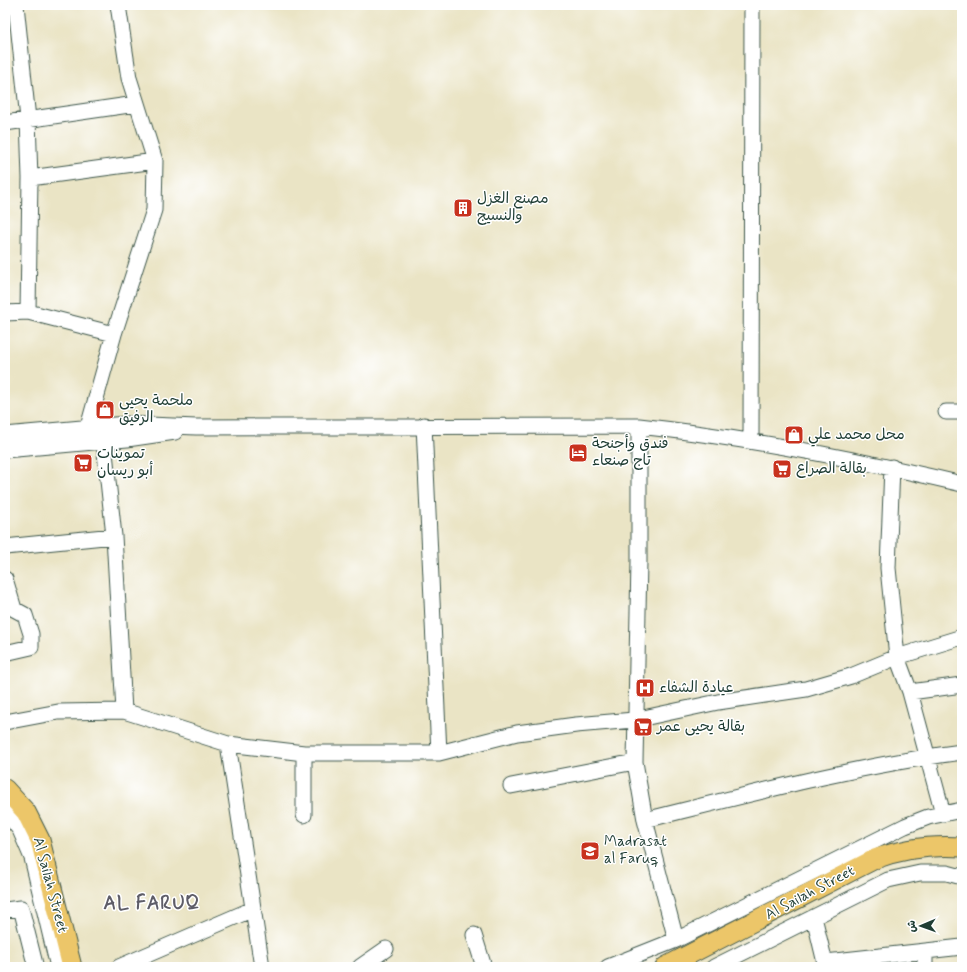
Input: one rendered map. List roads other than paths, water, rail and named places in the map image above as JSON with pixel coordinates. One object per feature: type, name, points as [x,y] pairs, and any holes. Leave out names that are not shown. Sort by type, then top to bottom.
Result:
[{"type":"main road","name":"Al Sailah Street","points":[[5,789],[26,812],[40,840],[72,967]]},
{"type":"main road","name":"Al Sailah Street","points":[[665,967],[875,859],[918,847],[962,847]]},
{"type":"street","points":[[16,5],[28,119],[30,178],[28,312]]},
{"type":"street","points":[[118,5],[129,78],[155,161],[154,210],[114,334],[98,431],[114,536],[124,711]]},
{"type":"street","points":[[751,441],[752,5]]},
{"type":"street","points":[[5,123],[136,104]]},
{"type":"street","points":[[30,178],[155,161]]},
{"type":"street","points":[[5,313],[28,312],[114,334]]},
{"type":"street","points":[[946,412],[962,412]]},
{"type":"street","points":[[5,450],[98,431],[149,424],[196,427],[639,426],[694,432],[751,441],[892,467],[962,484]]},
{"type":"street","points":[[424,426],[439,753]]},
{"type":"street","points":[[639,426],[639,561],[634,720],[635,762],[645,820],[676,940]]},
{"type":"street","points":[[5,435],[98,431]]},
{"type":"street","points":[[892,467],[888,568],[897,657],[910,692],[926,756],[944,814]]},
{"type":"street","points":[[5,547],[114,536]]},
{"type":"street","points":[[5,579],[9,610],[25,615],[32,634],[31,647],[5,653]]},
{"type":"street","points":[[5,722],[58,712],[124,711],[228,744],[304,753],[439,753],[517,733],[576,724],[634,720],[718,702],[806,689],[851,676],[897,657],[962,637]]},
{"type":"street","points":[[910,692],[962,685]]},
{"type":"street","points":[[228,744],[262,967]]},
{"type":"street","points":[[645,820],[805,781],[926,756],[962,752]]},
{"type":"street","points":[[304,753],[304,815]]},
{"type":"street","points":[[511,786],[635,762]]},
{"type":"street","points":[[608,967],[676,940],[905,826],[928,817],[962,810]]},
{"type":"street","points":[[5,811],[20,830],[28,847],[57,962],[29,965],[21,908],[5,910]]},
{"type":"street","points":[[714,967],[888,880],[934,872],[962,877]]},
{"type":"street","points":[[119,967],[253,909]]},
{"type":"street","points":[[814,917],[826,965],[962,947]]},
{"type":"street","points":[[474,935],[484,967]]},
{"type":"street","points":[[360,967],[386,949]]},
{"type":"street","points":[[925,951],[925,967]]},
{"type":"place","name":"مصنع الغزل والنسيج","points":[[463,208]]},
{"type":"place","name":"ملحمة يحيى الرفيق","points":[[105,410]]},
{"type":"place","name":"محل محمد علي","points":[[794,435]]},
{"type":"place","name":"فندق وأجنحة تاج صنعاء","points":[[578,453]]},
{"type":"place","name":"تموينات أبو ريسان","points":[[83,463]]},
{"type":"place","name":"بقالة الصراع","points":[[782,469]]},
{"type":"place","name":"عيادة الشفاء","points":[[645,688]]},
{"type":"place","name":"بقالة يحيى عمر","points":[[643,727]]},
{"type":"place","name":"Madrasat al Faruq","points":[[590,851]]},
{"type":"district","name":"AL FARUQ","points":[[152,903]]}]
